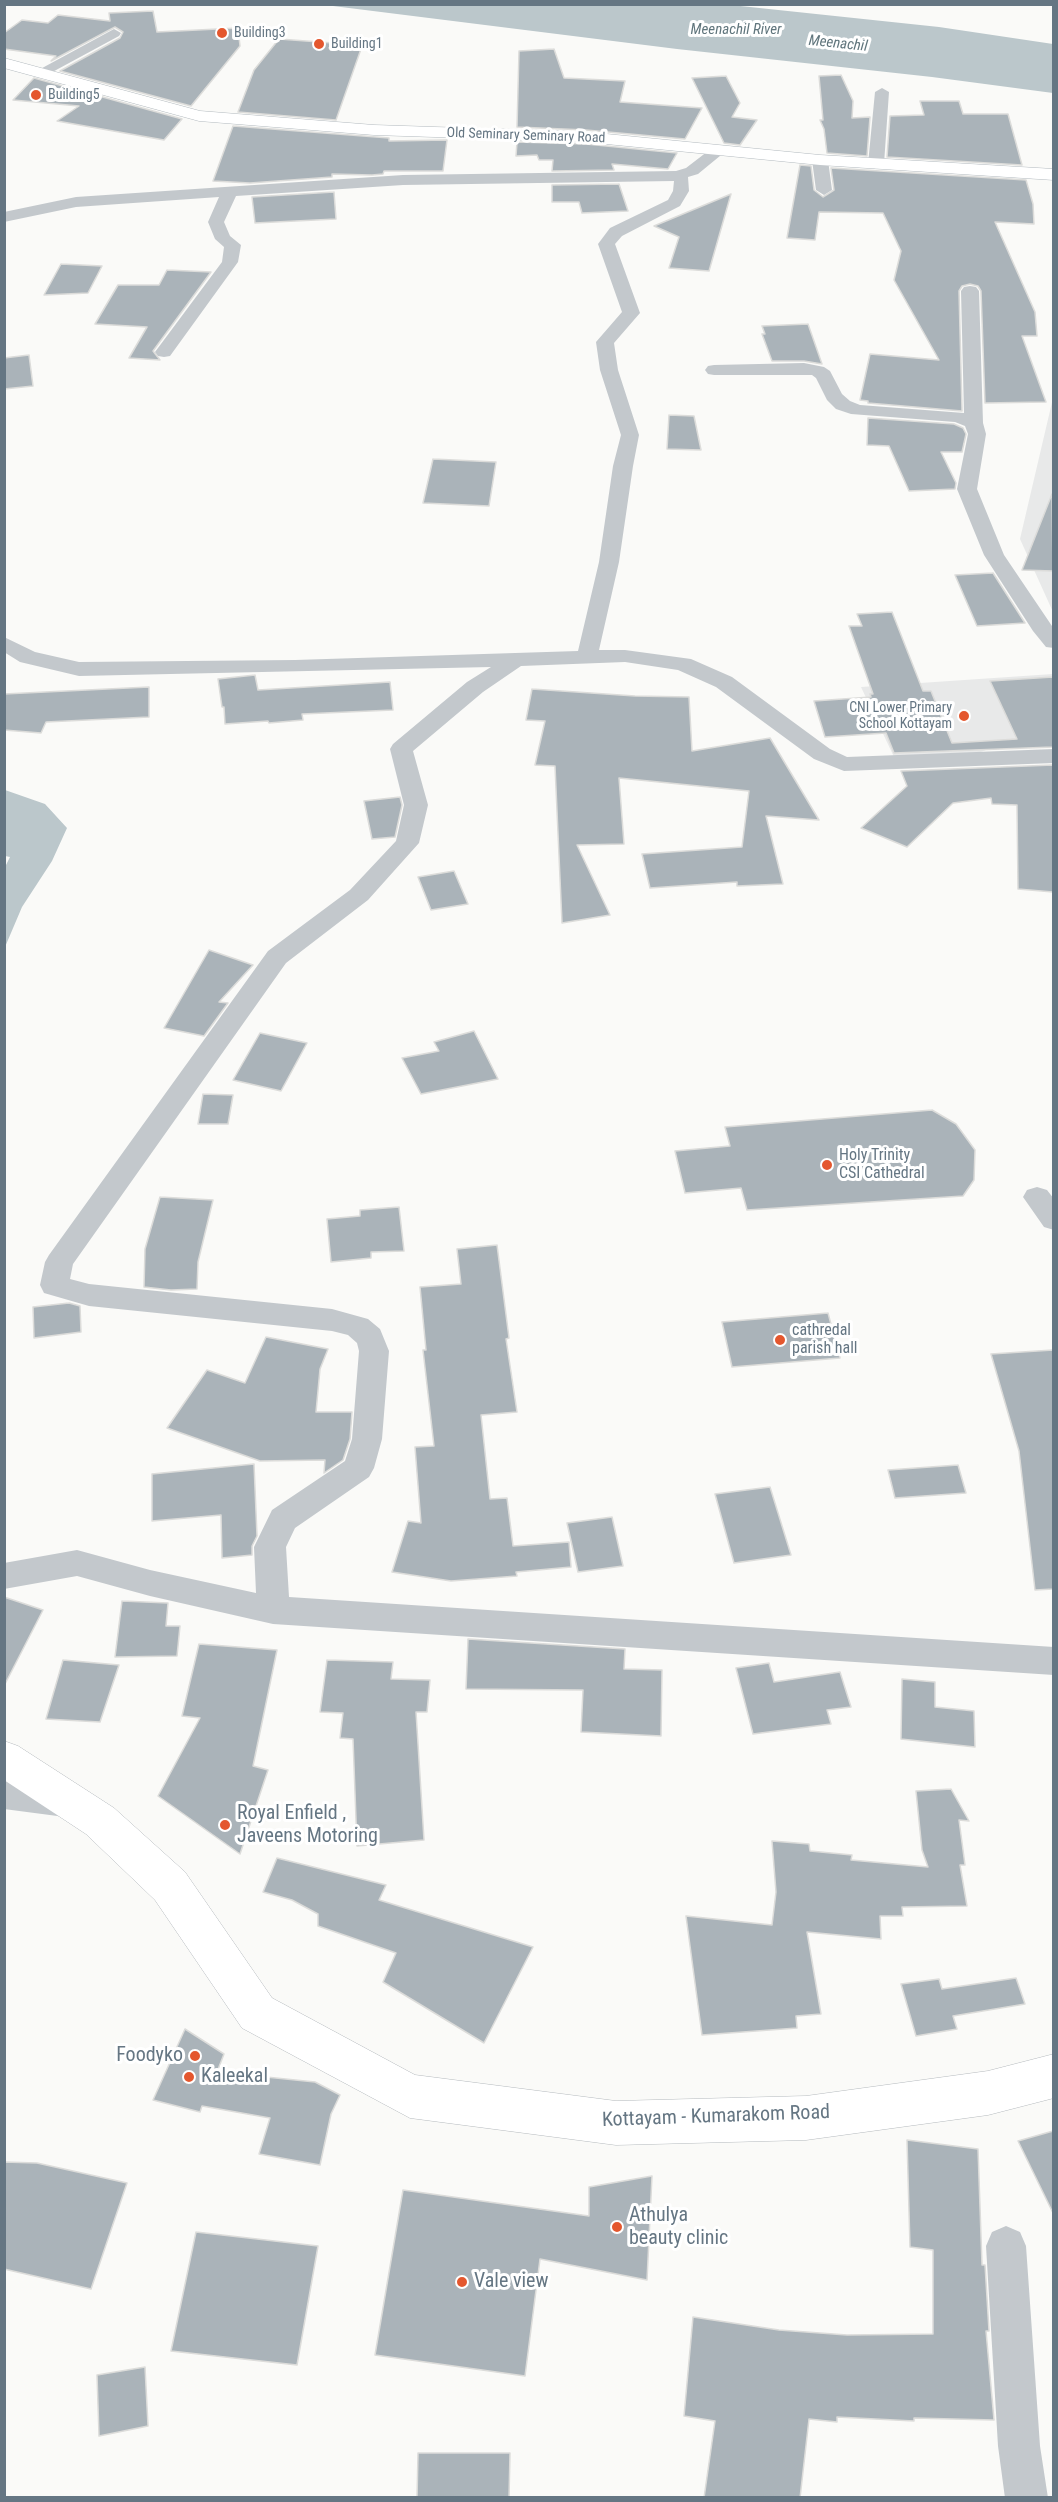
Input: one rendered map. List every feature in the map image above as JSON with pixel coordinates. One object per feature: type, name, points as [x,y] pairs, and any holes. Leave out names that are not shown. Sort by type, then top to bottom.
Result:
[{"type":"main road","name":"Old Seminary Seminary Road","points":[[4,63],[199,116],[374,130],[586,137],[820,160],[1053,175]]},
{"type":"main road","name":"Kottayam - Kumarakom Road","points":[[4,1758],[99,1821],[170,1886],[257,2013],[410,2096],[616,2123],[794,2118],[988,2093],[1053,2076]]},
{"type":"street","points":[[40,73],[114,33]]},
{"type":"street","points":[[876,164],[882,92]]},
{"type":"street","points":[[4,216],[76,202],[403,180],[677,176],[692,171],[718,151]]},
{"type":"street","points":[[820,160],[824,190]]},
{"type":"street","points":[[587,657],[609,562],[623,466],[630,435],[609,370],[605,342],[631,313],[606,244],[616,231],[674,203],[681,191],[682,180],[677,176]]},
{"type":"street","points":[[164,352],[230,262],[233,245],[223,239],[216,222],[230,191]]},
{"type":"street","points":[[970,291],[974,423],[977,434],[967,489],[994,555],[1053,642]]},
{"type":"street","points":[[714,370],[804,368],[818,370],[824,375],[834,396],[843,405],[858,410],[957,417],[974,423]]},
{"type":"street","points":[[4,643],[28,657],[79,669],[295,666],[625,656],[683,664],[724,682],[822,754],[843,764],[1053,756]]},
{"type":"street","points":[[273,1610],[270,1547],[283,1519],[358,1468],[367,1439],[374,1351],[370,1336],[358,1327],[332,1320],[89,1295],[54,1285],[59,1262],[277,957],[359,895],[407,843],[416,805],[401,749],[475,687],[516,659]]},
{"type":"street","points":[[1037,1197],[1053,1220]]},
{"type":"street","points":[[4,1576],[77,1563],[150,1583],[273,1610],[1053,1661]]},
{"type":"street","points":[[4,1793],[72,1803]]},
{"type":"street","points":[[1006,2247],[1019,2446],[1027,2498]]},
{"type":"shaded area","points":[[1053,398],[1053,612],[1020,539]]},
{"type":"shaded area","name":"CNI Lower Primary School Kottayam","points":[[1053,674],[1053,745],[986,750],[978,753],[894,757],[861,687]]},
{"type":"water","name":"Meenachil River","points":[[325,5],[731,5],[939,27],[1053,44],[1053,93]]},
{"type":"water","points":[[5,790],[45,804],[67,828],[52,861],[22,907],[5,947],[5,867],[10,857],[5,856]]},
{"type":"building","points":[[153,11],[157,32],[238,28],[240,46],[191,106],[60,71],[120,38],[123,32],[115,27],[51,61],[56,56],[4,49],[4,33],[22,20],[48,23],[58,15],[110,21],[109,13]]},
{"type":"building","points":[[279,39],[333,43],[329,48],[361,49],[336,120],[238,112],[254,70]]},
{"type":"building","points":[[554,49],[564,78],[625,81],[620,102],[702,108],[685,139],[586,130],[517,127],[519,51]]},
{"type":"building","points":[[841,75],[853,101],[852,118],[870,117],[867,156],[827,153],[824,129],[820,120],[823,120],[819,76]]},
{"type":"building","points":[[726,76],[740,103],[732,117],[757,120],[740,145],[724,143],[692,78]]},
{"type":"building","points":[[34,78],[182,119],[164,140],[57,121],[79,106],[13,100]]},
{"type":"building","points":[[920,101],[959,101],[963,114],[1008,114],[1022,165],[887,157],[890,116],[924,115]]},
{"type":"building","points":[[233,126],[389,138],[389,141],[447,140],[443,171],[384,171],[383,174],[372,175],[332,174],[332,177],[250,183],[213,181]]},
{"type":"building","points":[[517,142],[586,144],[677,153],[668,169],[612,164],[614,170],[552,171],[553,160],[539,160],[537,155],[516,156]]},
{"type":"building","points":[[800,165],[811,166],[814,190],[823,197],[834,190],[831,168],[1026,180],[1033,204],[1034,224],[995,222],[1035,312],[1037,336],[1022,336],[1046,402],[985,403],[981,291],[978,286],[970,284],[962,286],[959,291],[962,411],[868,403],[868,401],[860,400],[870,354],[939,360],[894,280],[901,251],[883,213],[819,212],[815,240],[787,238]]},
{"type":"building","points":[[619,184],[628,211],[582,213],[579,202],[552,202],[552,185]]},
{"type":"building","points":[[334,192],[336,219],[255,223],[252,197]]},
{"type":"building","points":[[731,194],[709,271],[669,268],[679,237],[654,226]]},
{"type":"building","points":[[61,264],[102,266],[88,293],[44,295]]},
{"type":"building","points":[[167,270],[211,272],[153,351],[160,360],[129,358],[147,327],[95,324],[118,285],[159,285]]},
{"type":"building","points":[[808,324],[822,364],[804,361],[772,361],[762,334],[765,334],[762,326]]},
{"type":"building","points":[[29,355],[33,386],[4,389],[4,358]]},
{"type":"building","points":[[669,415],[694,416],[701,450],[667,449]]},
{"type":"building","points":[[868,418],[954,424],[963,428],[966,434],[962,452],[941,452],[956,483],[955,489],[909,491],[889,446],[867,445]]},
{"type":"building","points":[[433,459],[496,462],[489,506],[423,503]]},
{"type":"building","points":[[1052,494],[1053,571],[1022,570]]},
{"type":"building","points":[[993,573],[1025,623],[977,626],[955,575]]},
{"type":"building","points":[[892,612],[923,691],[931,691],[952,743],[1017,739],[990,681],[1053,677],[1053,747],[894,753],[886,733],[825,737],[814,701],[871,697],[870,694],[873,694],[849,626],[862,626],[857,614]]},
{"type":"building","points":[[255,675],[258,690],[390,682],[393,710],[302,714],[303,720],[225,724],[218,679]]},
{"type":"building","points":[[149,687],[149,717],[46,722],[41,733],[4,730],[4,694]]},
{"type":"building","points":[[532,689],[689,697],[692,751],[770,738],[819,820],[766,816],[783,884],[737,886],[737,882],[650,888],[642,854],[742,847],[749,791],[619,778],[624,844],[577,845],[610,915],[562,923],[555,766],[535,765],[545,721],[526,720]]},
{"type":"building","points":[[1053,765],[1053,892],[1018,889],[1017,805],[992,804],[991,798],[953,803],[907,847],[861,828],[907,786],[901,771]]},
{"type":"building","points":[[400,797],[402,805],[395,837],[372,839],[364,801]]},
{"type":"building","points":[[454,871],[468,904],[431,910],[418,877]]},
{"type":"building","points":[[209,950],[253,965],[219,1002],[228,1003],[204,1036],[164,1028]]},
{"type":"building","points":[[474,1031],[498,1079],[421,1094],[402,1058],[439,1051],[434,1042]]},
{"type":"building","points":[[260,1033],[307,1043],[281,1091],[233,1080]]},
{"type":"building","points":[[203,1094],[233,1095],[228,1124],[198,1124]]},
{"type":"building","name":"Holy Trinity CSI Cathedral","points":[[932,1110],[956,1124],[975,1150],[974,1180],[963,1196],[747,1210],[741,1188],[685,1193],[675,1151],[730,1146],[725,1127]]},
{"type":"building","points":[[160,1197],[213,1200],[198,1262],[197,1289],[171,1290],[144,1287],[145,1249]]},
{"type":"building","points":[[399,1207],[404,1251],[371,1252],[371,1258],[331,1262],[327,1219],[360,1216],[360,1210]]},
{"type":"building","points":[[497,1245],[509,1338],[506,1339],[517,1412],[481,1415],[490,1499],[507,1498],[513,1546],[569,1542],[571,1567],[516,1572],[517,1576],[451,1581],[392,1572],[408,1521],[421,1523],[415,1447],[434,1446],[423,1350],[426,1350],[420,1287],[461,1284],[457,1249]]},
{"type":"building","points":[[69,1303],[80,1306],[81,1332],[34,1338],[33,1307]]},
{"type":"building","name":"cathredal parish hall","points":[[828,1313],[840,1358],[732,1367],[722,1322]]},
{"type":"building","points":[[266,1337],[328,1349],[320,1369],[316,1412],[352,1412],[350,1439],[343,1460],[324,1473],[325,1460],[260,1461],[167,1428],[207,1370],[245,1383]]},
{"type":"building","points":[[1053,1350],[1053,1589],[1035,1590],[1019,1451],[991,1354]]},
{"type":"building","points":[[254,1464],[257,1536],[252,1546],[252,1555],[222,1558],[221,1515],[152,1521],[152,1474]]},
{"type":"building","points":[[958,1465],[966,1493],[895,1498],[888,1470]]},
{"type":"building","points":[[770,1487],[791,1555],[734,1563],[715,1494]]},
{"type":"building","points":[[612,1517],[623,1566],[578,1572],[567,1523]]},
{"type":"building","points":[[4,1597],[43,1610],[4,1686]]},
{"type":"building","points":[[122,1601],[168,1603],[166,1626],[180,1626],[177,1656],[115,1657]]},
{"type":"building","points":[[468,1639],[625,1649],[624,1669],[662,1670],[661,1736],[581,1732],[583,1690],[466,1689]]},
{"type":"building","points":[[199,1644],[277,1650],[253,1766],[268,1770],[240,1854],[158,1796],[200,1718],[182,1716]]},
{"type":"building","points":[[63,1660],[119,1665],[100,1722],[46,1719]]},
{"type":"building","points":[[327,1660],[393,1662],[391,1679],[430,1680],[427,1712],[416,1712],[424,1840],[357,1846],[353,1739],[340,1738],[343,1713],[320,1712]]},
{"type":"building","points":[[769,1663],[774,1682],[840,1672],[851,1707],[827,1710],[831,1724],[753,1734],[736,1668]]},
{"type":"building","points":[[902,1679],[935,1682],[935,1707],[974,1711],[975,1747],[901,1739]]},
{"type":"building","points":[[951,1789],[969,1821],[959,1820],[965,1865],[960,1865],[967,1906],[902,1907],[903,1916],[880,1916],[881,1939],[807,1932],[821,2014],[796,2016],[797,2028],[702,2035],[686,1916],[772,1925],[776,1892],[772,1841],[809,1844],[810,1851],[852,1855],[851,1860],[928,1867],[922,1850],[916,1791]]},
{"type":"building","points":[[277,1858],[386,1885],[379,1900],[533,1947],[484,2043],[383,1982],[396,1953],[318,1926],[318,1914],[292,1900],[263,1892]]},
{"type":"building","points":[[1016,1978],[1025,2004],[953,2016],[957,2029],[916,2036],[901,1984],[939,1979],[942,1989]]},
{"type":"building","points":[[185,2029],[224,2054],[217,2072],[315,2082],[340,2095],[331,2114],[320,2165],[259,2154],[270,2118],[202,2106],[200,2112],[153,2100]]},
{"type":"building","points":[[1053,2131],[1053,2213],[1018,2141]]},
{"type":"building","points":[[907,2140],[978,2149],[982,2265],[985,2265],[989,2331],[986,2331],[994,2420],[914,2418],[914,2421],[837,2417],[837,2422],[809,2419],[800,2498],[704,2498],[715,2421],[684,2416],[693,2317],[779,2330],[847,2335],[933,2334],[933,2250],[910,2247]]},
{"type":"building","points":[[4,2162],[37,2163],[127,2183],[91,2289],[4,2269]]},
{"type":"building","name":"Vale view","points":[[652,2176],[647,2280],[540,2259],[525,2376],[375,2355],[403,2190],[589,2216],[589,2187]]},
{"type":"building","points":[[196,2232],[318,2246],[297,2365],[171,2351]]},
{"type":"building","points":[[145,2367],[148,2426],[99,2436],[97,2375]]},
{"type":"building","points":[[418,2453],[510,2453],[509,2498],[417,2498]]},
{"type":"place","name":"Building3","points":[[222,33]]},
{"type":"place","name":"Building1","points":[[319,44]]},
{"type":"place","name":"Building5","points":[[36,95]]},
{"type":"place","name":"CNI Lower Primary School Kottayam","points":[[964,716]]},
{"type":"place","name":"Holy Trinity CSI Cathedral","points":[[827,1165]]},
{"type":"place","name":"cathredal parish hall","points":[[780,1340]]},
{"type":"place","name":"Royal Enfield , Javeens Motoring","points":[[225,1825]]},
{"type":"place","name":"Foodyko","points":[[195,2056]]},
{"type":"place","name":"Kaleekal","points":[[189,2077]]},
{"type":"place","name":"Athulya beauty clinic","points":[[617,2227]]},
{"type":"place","name":"Vale view","points":[[462,2282]]},
{"type":"water label","name":"Meenachil","points":[[838,44]]}]
